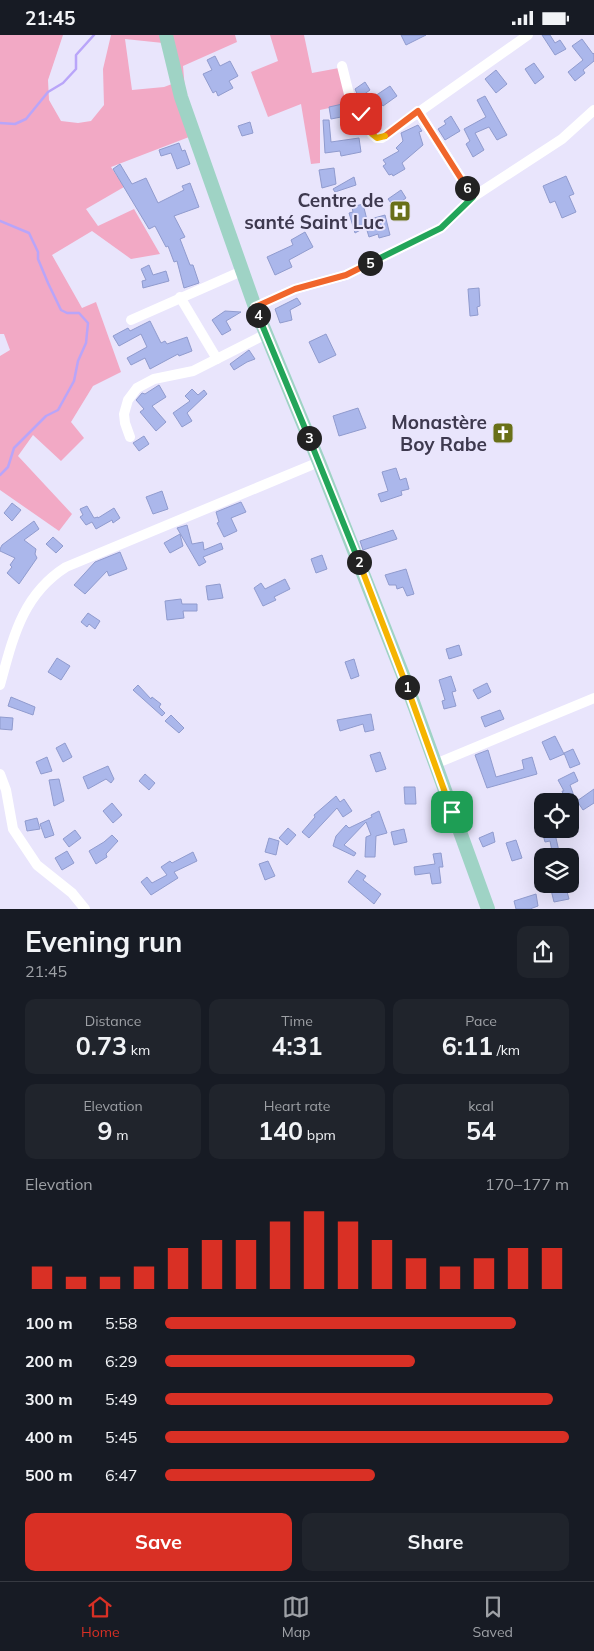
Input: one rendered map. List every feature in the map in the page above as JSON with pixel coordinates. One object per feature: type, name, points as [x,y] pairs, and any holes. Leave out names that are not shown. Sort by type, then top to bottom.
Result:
[{"type":"main road","points":[[166,35],[181,97],[255,307],[319,462],[405,680],[488,909]]},
{"type":"street","points":[[342,66],[349,94],[372,134],[377,138],[382,138],[528,35]]},
{"type":"street","points":[[255,307],[295,289],[346,275],[441,228],[473,197],[562,139],[594,110]]},
{"type":"street","points":[[418,111],[473,197]]},
{"type":"street","points":[[131,321],[180,297],[242,271]]},
{"type":"street","points":[[180,297],[217,359]]},
{"type":"street","points":[[130,437],[124,423],[124,414],[128,401],[137,388],[154,379],[186,374],[266,334]]},
{"type":"street","points":[[0,685],[11,645],[26,607],[52,576],[66,567],[319,462]]},
{"type":"street","points":[[435,764],[594,698]]},
{"type":"street","points":[[0,775],[6,790],[13,829],[37,865],[72,893],[85,909]]},
{"type":"shaded area","points":[[0,35],[63,35],[48,80],[49,100],[61,121],[78,123],[91,121],[104,105],[103,69],[111,35],[235,35],[237,42],[183,66],[189,137],[111,167],[124,187],[86,209],[98,226],[134,209],[160,254],[131,259],[92,231],[52,255],[82,308],[96,302],[121,372],[93,386],[71,422],[84,438],[61,461],[33,435],[18,456],[72,514],[59,531],[0,490],[0,356],[10,350],[4,334],[0,334]],"holes":[[[125,39],[163,43],[172,84],[164,87],[132,90]]]},
{"type":"shaded area","points":[[270,35],[304,35],[312,73],[339,68],[352,103],[320,110],[320,163],[311,164],[301,104],[268,117],[251,72],[278,61]]},
{"type":"building","points":[[401,35],[426,35],[406,45]]},
{"type":"building","points":[[542,35],[550,35],[555,43],[560,40],[566,49],[555,55]]},
{"type":"building","points":[[582,39],[594,53],[594,61],[583,70],[585,73],[575,81],[568,72],[583,60],[572,46]]},
{"type":"building","points":[[215,56],[220,66],[230,61],[238,76],[229,81],[233,88],[218,96],[216,91],[213,93],[203,74],[212,70],[207,60]]},
{"type":"building","points":[[534,63],[544,77],[535,84],[525,69]]},
{"type":"building","points":[[496,70],[507,84],[496,93],[485,79]]},
{"type":"building","points":[[365,82],[370,90],[359,98],[355,89]]},
{"type":"building","points":[[390,86],[397,96],[383,106],[375,96]]},
{"type":"building","points":[[485,96],[507,135],[497,140],[489,127],[475,133],[484,150],[473,157],[466,144],[470,141],[464,129],[486,117],[477,100]]},
{"type":"building","points":[[347,103],[359,124],[356,125],[351,115],[331,119],[329,107]]},
{"type":"building","points":[[451,116],[460,131],[445,140],[438,129],[446,124],[444,121]]},
{"type":"building","points":[[323,120],[329,120],[331,142],[359,138],[361,152],[341,156],[340,151],[325,153]]},
{"type":"building","points":[[250,122],[253,133],[242,136],[238,126]]},
{"type":"building","points":[[418,125],[422,131],[419,132],[423,145],[402,163],[405,169],[393,176],[392,174],[389,175],[383,166],[386,164],[383,160],[399,151],[396,148],[403,141],[401,133]]},
{"type":"building","points":[[179,143],[182,151],[185,150],[190,164],[177,169],[171,153],[161,156],[159,150]]},
{"type":"building","points":[[120,164],[132,184],[146,178],[158,203],[184,190],[182,186],[190,183],[199,207],[174,216],[185,237],[180,239],[190,265],[193,265],[199,283],[184,288],[177,261],[174,262],[168,246],[166,247],[155,226],[149,229],[113,169]]},
{"type":"building","points":[[334,168],[336,184],[322,188],[319,170]]},
{"type":"building","points":[[566,176],[574,194],[569,196],[576,212],[562,218],[555,201],[550,203],[543,186]]},
{"type":"building","points":[[354,177],[356,185],[335,192],[333,189]]},
{"type":"building","points":[[401,190],[406,198],[394,207],[388,199]]},
{"type":"building","points":[[363,204],[367,220],[385,215],[390,235],[379,238],[378,234],[369,237],[366,227],[355,233],[349,213],[353,212],[352,207]]},
{"type":"building","points":[[305,232],[313,247],[289,260],[292,267],[275,275],[267,257],[293,245],[291,240]]},
{"type":"building","points":[[149,265],[153,275],[166,271],[169,281],[143,288],[142,281],[146,280],[141,269]]},
{"type":"building","points":[[479,288],[480,306],[477,307],[478,315],[470,316],[468,289]]},
{"type":"building","points":[[297,298],[301,304],[290,310],[292,320],[280,323],[275,309]]},
{"type":"building","points":[[225,311],[241,312],[226,321],[231,330],[222,335],[212,320]]},
{"type":"building","points":[[150,321],[161,343],[165,341],[167,344],[187,337],[192,351],[179,356],[178,354],[150,369],[145,358],[131,365],[127,358],[147,347],[141,334],[119,346],[113,336],[128,328],[130,331]]},
{"type":"building","points":[[326,334],[336,355],[319,363],[309,342]]},
{"type":"building","points":[[249,350],[255,359],[234,370],[230,364]]},
{"type":"building","points":[[159,385],[166,397],[152,406],[166,422],[156,431],[140,412],[144,409],[136,400],[142,393],[145,394]]},
{"type":"building","points":[[192,389],[198,395],[204,390],[207,394],[187,413],[192,421],[182,427],[173,413],[190,401],[185,396]]},
{"type":"building","points":[[358,408],[366,428],[339,436],[333,416]]},
{"type":"building","points":[[144,436],[149,444],[139,451],[133,443]]},
{"type":"building","points":[[396,468],[400,480],[406,478],[409,489],[401,491],[402,495],[381,502],[378,494],[388,491],[382,472]]},
{"type":"building","points":[[162,491],[168,509],[153,514],[146,497]]},
{"type":"building","points":[[241,502],[246,512],[231,518],[237,531],[224,537],[217,523],[219,522],[216,512]]},
{"type":"building","points":[[12,503],[21,510],[12,521],[4,513]]},
{"type":"building","points":[[87,506],[94,518],[98,518],[114,508],[120,518],[113,523],[112,520],[96,529],[92,522],[86,525],[80,517],[83,515],[80,509]]},
{"type":"building","points":[[34,521],[39,529],[24,540],[36,549],[35,554],[37,558],[19,584],[7,573],[12,567],[10,565],[15,558],[0,551],[0,549],[2,545]]},
{"type":"building","points":[[187,525],[192,544],[203,542],[204,550],[221,543],[223,549],[203,557],[206,562],[199,566],[177,528]]},
{"type":"building","points":[[393,530],[397,539],[363,550],[360,541]]},
{"type":"building","points":[[180,534],[183,546],[170,553],[164,543]]},
{"type":"building","points":[[53,537],[63,546],[56,553],[46,544]]},
{"type":"building","points":[[120,552],[127,569],[109,576],[107,571],[85,594],[74,585],[95,562]]},
{"type":"building","points":[[322,555],[327,569],[316,573],[311,559]]},
{"type":"building","points":[[406,569],[414,594],[407,596],[403,587],[397,589],[396,585],[389,585],[385,575]]},
{"type":"building","points":[[285,579],[290,589],[274,597],[276,600],[263,606],[254,588],[261,583],[265,589]]},
{"type":"building","points":[[220,584],[223,598],[208,600],[206,586]]},
{"type":"building","points":[[181,599],[182,604],[197,604],[197,611],[183,611],[184,618],[167,620],[165,601]]},
{"type":"building","points":[[88,613],[100,621],[95,629],[89,624],[87,627],[81,622]]},
{"type":"building","points":[[459,645],[462,655],[449,659],[446,649]]},
{"type":"building","points":[[57,658],[70,666],[61,680],[48,672]]},
{"type":"building","points":[[354,659],[359,676],[351,679],[345,662]]},
{"type":"building","points":[[451,676],[456,691],[452,692],[456,706],[444,709],[442,701],[445,700],[439,680]]},
{"type":"building","points":[[487,683],[491,692],[478,699],[473,690]]},
{"type":"building","points":[[138,685],[151,699],[152,697],[161,704],[159,707],[165,713],[162,716],[133,690]]},
{"type":"building","points":[[11,697],[35,707],[33,715],[8,706]]},
{"type":"building","points":[[500,710],[504,719],[485,727],[481,717]]},
{"type":"building","points":[[371,714],[374,730],[365,732],[363,724],[340,731],[337,720]]},
{"type":"building","points":[[171,715],[184,728],[179,733],[165,721]]},
{"type":"building","points":[[0,717],[13,718],[12,730],[0,729]]},
{"type":"building","points":[[555,736],[564,754],[550,760],[542,742]]},
{"type":"building","points":[[65,743],[72,757],[63,762],[56,748]]},
{"type":"building","points":[[573,749],[580,764],[570,768],[564,753]]},
{"type":"building","points":[[488,750],[496,777],[524,769],[522,760],[532,757],[537,774],[487,788],[475,755]]},
{"type":"building","points":[[380,752],[386,769],[376,772],[370,755]]},
{"type":"building","points":[[47,757],[52,771],[41,774],[36,762]]},
{"type":"building","points":[[108,766],[114,779],[111,783],[106,779],[88,789],[83,777]]},
{"type":"building","points":[[574,772],[578,781],[570,785],[573,793],[563,793],[562,791],[564,791],[558,780]]},
{"type":"building","points":[[145,774],[155,783],[149,790],[139,781]]},
{"type":"building","points":[[59,779],[64,801],[54,806],[49,780]]},
{"type":"building","points":[[404,787],[415,787],[416,804],[405,804]]},
{"type":"building","points":[[594,789],[594,803],[583,810],[579,804],[579,800]]},
{"type":"building","points":[[336,796],[340,802],[344,799],[352,811],[343,817],[337,808],[309,838],[302,832],[315,817],[314,815]]},
{"type":"building","points":[[112,803],[122,815],[113,823],[103,811]]},
{"type":"building","points":[[379,811],[387,833],[376,836],[375,857],[365,857],[366,837],[371,835],[366,822],[344,845],[356,853],[354,856],[333,846],[336,836],[346,825],[349,828],[372,817],[371,815]]},
{"type":"building","points":[[37,818],[40,829],[27,831],[25,821]]},
{"type":"building","points":[[49,820],[54,835],[45,838],[40,824]]},
{"type":"building","points":[[288,828],[296,835],[287,845],[279,838]]},
{"type":"building","points":[[404,829],[407,842],[394,845],[391,832]]},
{"type":"building","points":[[75,830],[81,838],[69,847],[63,839]]},
{"type":"building","points":[[493,832],[495,842],[483,847],[479,838]]},
{"type":"building","points":[[112,835],[118,841],[106,854],[107,857],[96,864],[89,851]]},
{"type":"building","points":[[269,838],[279,841],[276,855],[265,852]]},
{"type":"building","points":[[544,838],[556,838],[558,848],[551,848],[550,841],[545,842]]},
{"type":"building","points":[[516,840],[522,858],[512,861],[506,843]]},
{"type":"building","points":[[67,851],[74,863],[62,870],[55,858]]},
{"type":"building","points":[[193,852],[197,861],[174,872],[178,878],[151,895],[141,882],[147,877],[152,883],[167,875],[161,867],[170,861],[172,863]]},
{"type":"building","points":[[441,853],[443,867],[439,867],[441,883],[432,884],[430,873],[415,875],[414,867],[435,864],[433,854]]},
{"type":"building","points":[[268,861],[275,876],[265,880],[259,864]]},
{"type":"building","points":[[357,870],[366,876],[363,880],[381,894],[374,904],[348,882]]},
{"type":"building","points":[[552,893],[567,893],[569,899],[554,902]]},
{"type":"building","points":[[536,894],[538,906],[530,909],[516,909],[514,901]]},
{"type":"waterway","points":[[0,123],[15,124],[26,119],[48,92],[63,83],[76,69],[76,55],[94,35]]},
{"type":"waterway","points":[[0,221],[29,233],[38,252],[38,259],[61,310],[67,313],[79,313],[88,323],[86,343],[78,361],[74,381],[58,410],[46,416],[14,448],[8,467],[0,475]]},
{"type":"place","name":"Centre de santé Saint Luc","points":[[400,211]]},
{"type":"place","name":"Monastère Boy Rabe","points":[[503,433]]},
{"type":"route","points":[[361,114],[372,134],[377,138],[382,138],[418,111],[473,197],[441,228],[346,275],[295,289],[255,307],[319,462],[405,680],[452,812]]}]
